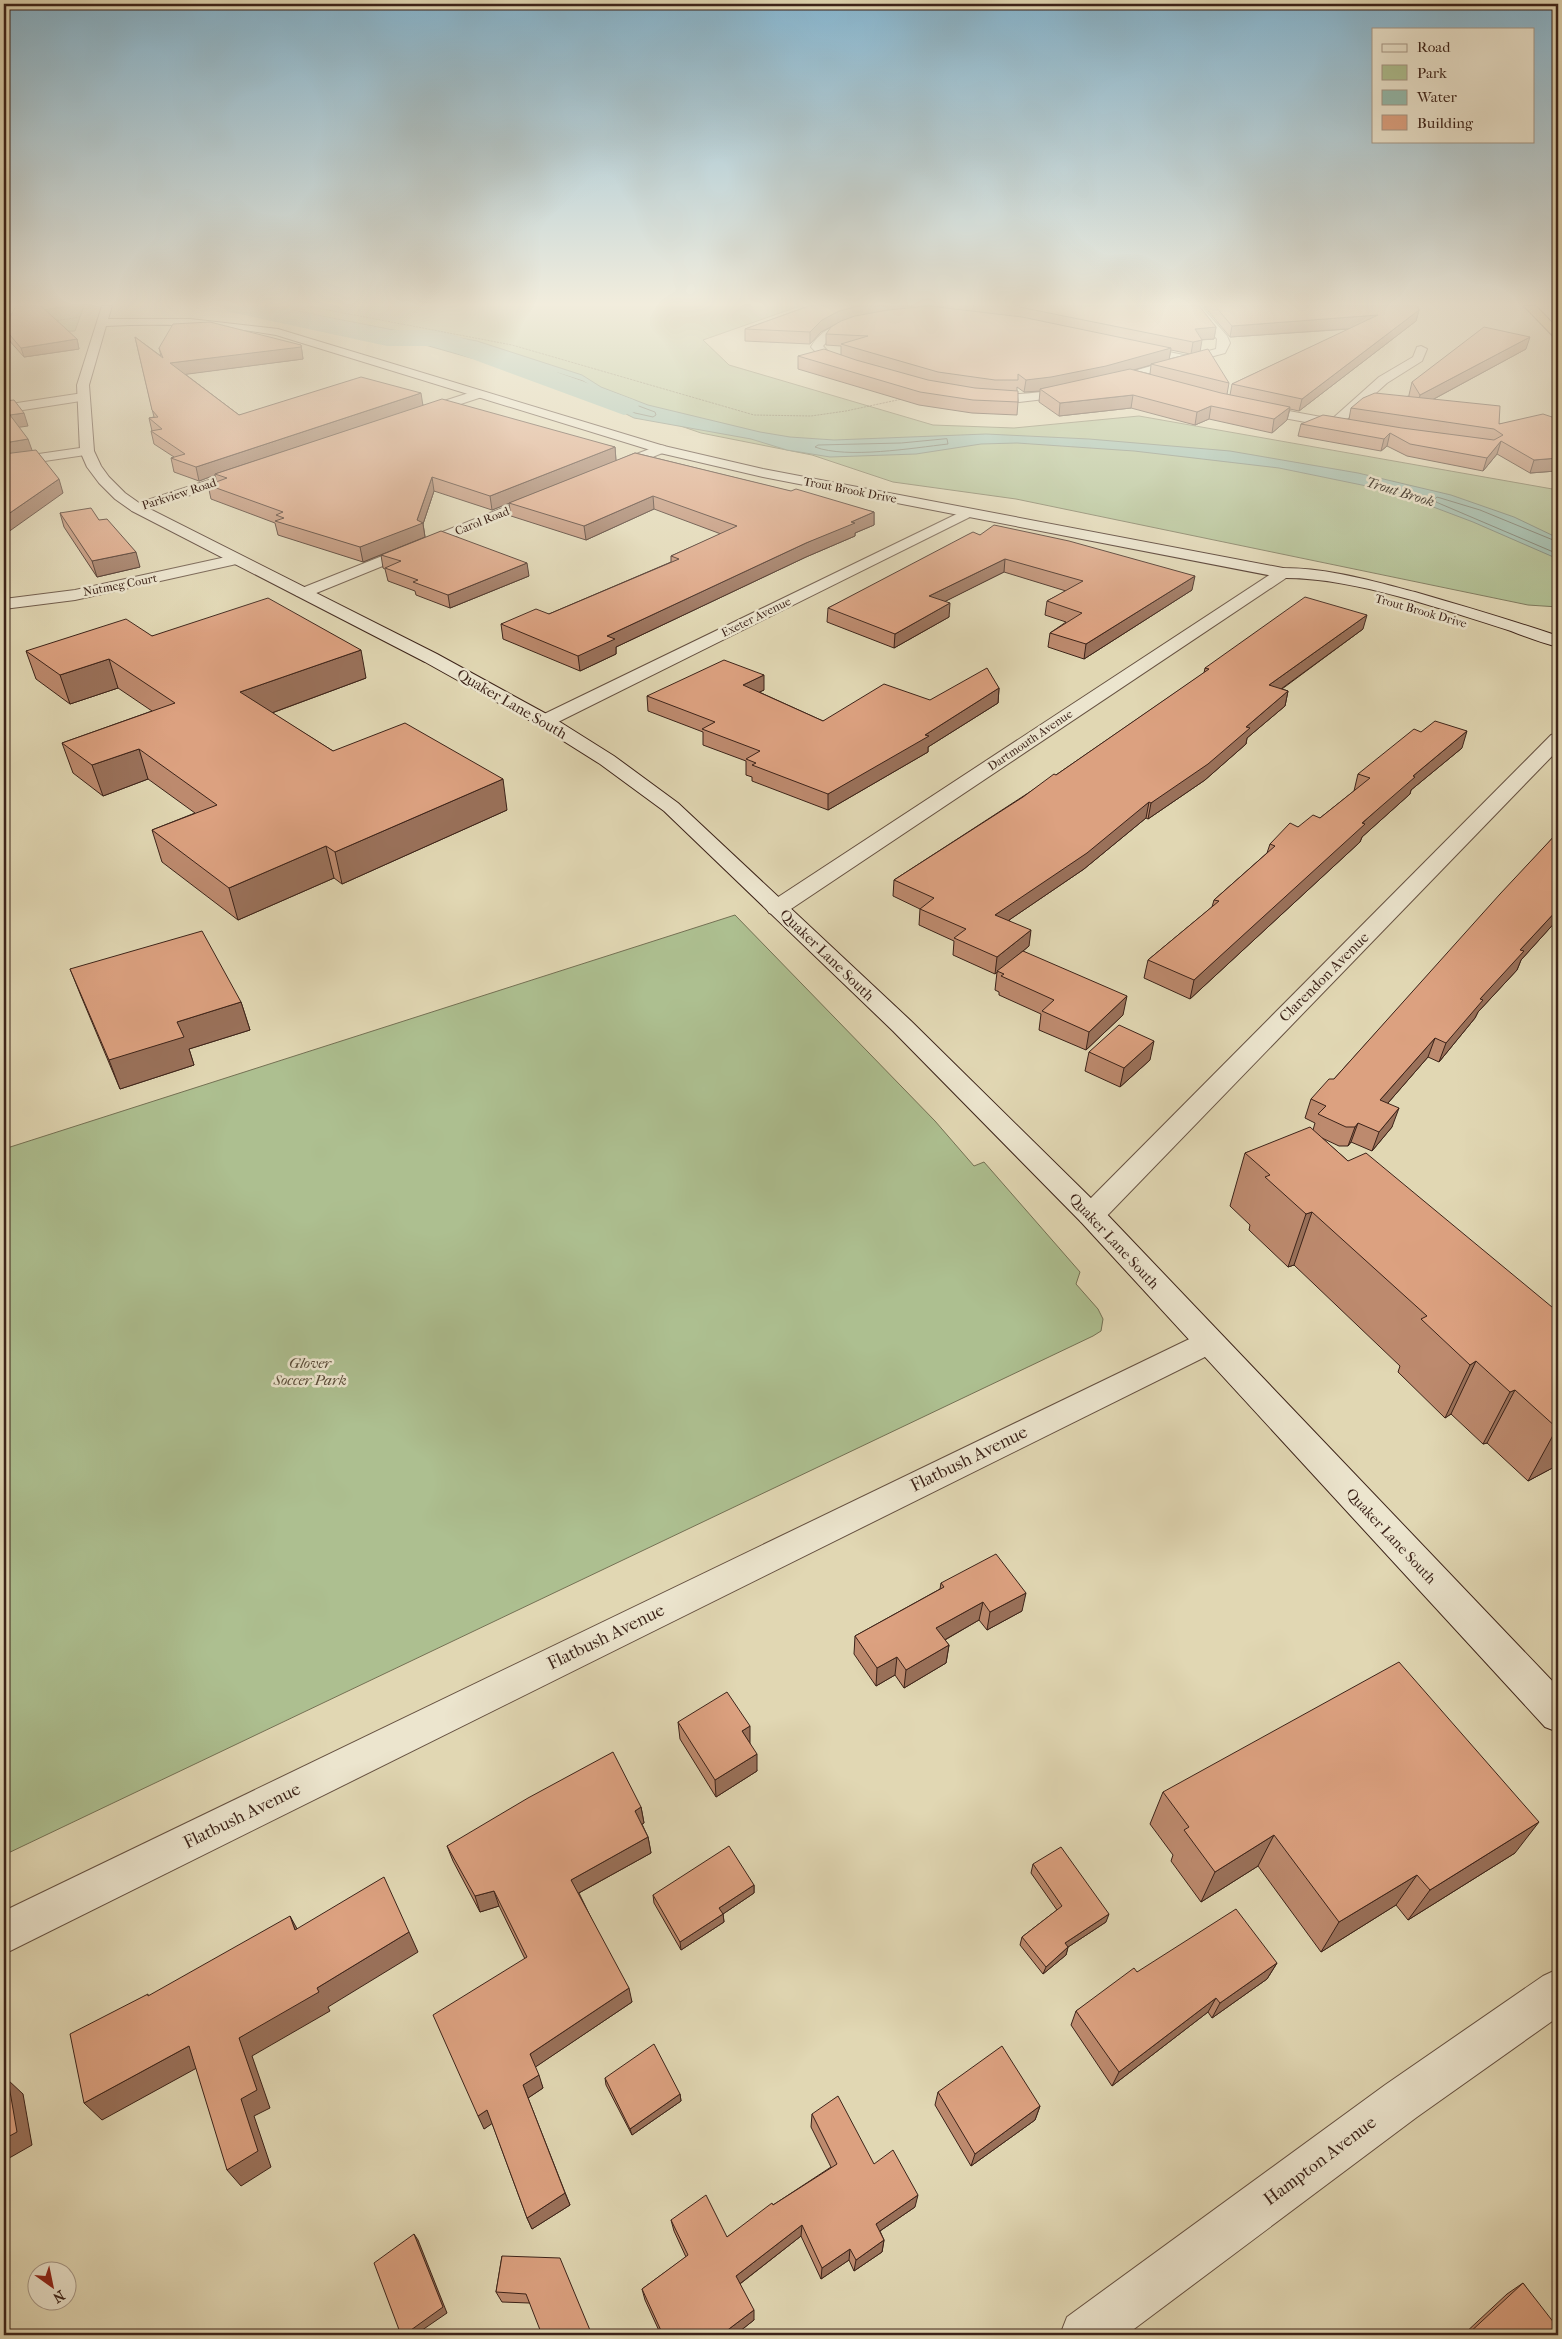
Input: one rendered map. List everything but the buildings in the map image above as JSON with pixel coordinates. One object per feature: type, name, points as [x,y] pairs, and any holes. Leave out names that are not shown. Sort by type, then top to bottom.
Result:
[{"type":"street","name":"Quaker Lane South","points":[[84,415],[86,451],[94,467],[120,496],[137,508],[432,658],[545,721],[614,765],[670,807],[902,1026],[1091,1215],[1558,1714]]},
{"type":"street","points":[[404,419],[415,415]]},
{"type":"street","name":"Trout Brook Drive","points":[[548,415],[660,449],[763,473],[1283,572],[1316,574],[1462,611],[1558,642]]},
{"type":"street","points":[[1289,415],[1363,428]]},
{"type":"street","points":[[1335,423],[1344,415]]},
{"type":"street","points":[[596,475],[660,449]]},
{"type":"street","points":[[4,463],[86,451]]},
{"type":"street","name":"Parkview Road","points":[[137,508],[265,465]]},
{"type":"street","name":"Carol Road","points":[[303,593],[560,490]]},
{"type":"street","name":"Exeter Avenue","points":[[545,721],[967,513]]},
{"type":"street","name":"Nutmeg Court","points":[[4,604],[75,594],[212,567],[236,560]]},
{"type":"street","name":"Trout Brook Drive","points":[[1283,572],[1300,580],[1451,619],[1558,655]]},
{"type":"street","name":"Dartmouth Avenue","points":[[777,908],[1283,572]]},
{"type":"street","name":"Clarendon Avenue","points":[[1091,1215],[1558,739]]},
{"type":"street","name":"Flatbush Avenue","points":[[4,1933],[1208,1342]]},
{"type":"street","name":"Hampton Avenue","points":[[1085,2335],[1401,2100],[1558,1992]]},
{"type":"path","points":[[755,415],[779,418],[827,415]]},
{"type":"green space","points":[[649,415],[900,415],[933,425],[1014,428],[1139,416],[1558,490],[1558,607],[1528,605],[1016,499],[893,482],[812,455],[701,433]]},
{"type":"green space","name":"Glover Soccer Park","points":[[735,915],[935,1121],[974,1166],[984,1162],[1080,1272],[1076,1284],[1098,1309],[1103,1319],[1101,1331],[4,1855],[4,1149]]},
{"type":"water","name":"Trout Brook","points":[[628,415],[690,415],[760,432],[790,437],[834,440],[986,434],[1089,439],[1230,451],[1358,473],[1451,495],[1514,517],[1558,538],[1558,559],[1473,522],[1391,491],[1279,468],[1134,451],[1017,443],[981,444],[916,454],[830,457],[787,450],[751,439],[634,418]]}]
